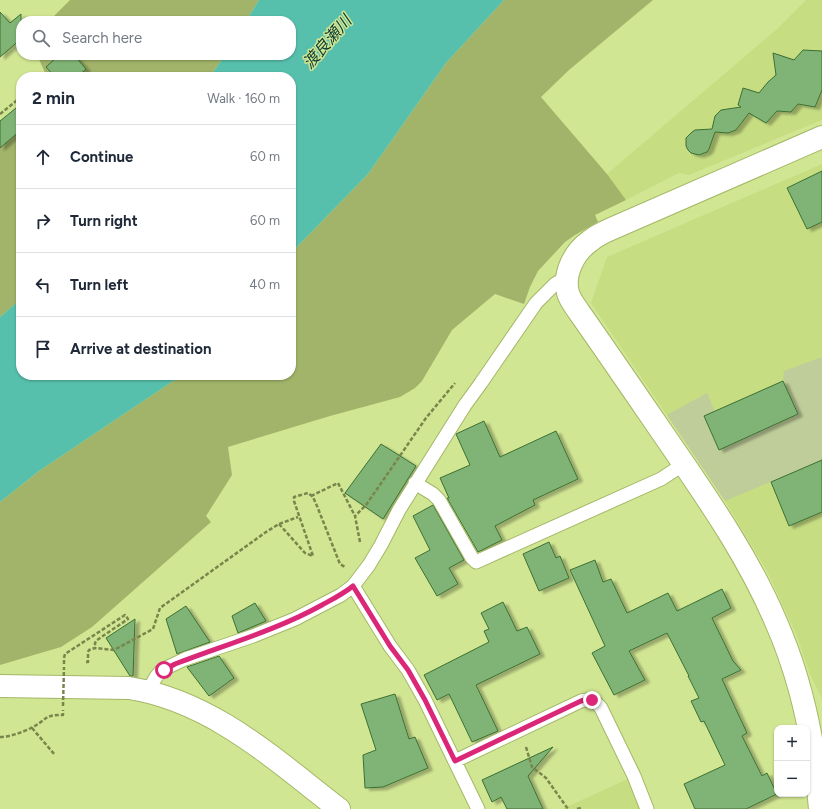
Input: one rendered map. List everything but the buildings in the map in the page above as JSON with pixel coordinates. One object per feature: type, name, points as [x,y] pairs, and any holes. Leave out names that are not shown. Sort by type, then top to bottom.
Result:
[{"type":"street","points":[[820,809],[814,752],[801,690],[777,623],[744,556],[684,464],[579,312],[569,295],[567,277],[574,259],[580,250],[596,236],[822,137]]},
{"type":"street","points":[[0,686],[114,686],[148,690],[184,702],[222,722],[254,744],[339,809]]},
{"type":"lane","points":[[148,690],[160,671],[295,619],[341,595],[353,586],[376,554],[415,483],[450,431],[465,405],[536,303],[555,284],[567,277]]},
{"type":"lane","points":[[415,483],[433,494],[439,500],[472,558],[476,562],[661,479],[684,464]]},
{"type":"lane","points":[[353,586],[422,694],[478,809]]},
{"type":"lane","points":[[455,761],[588,699],[595,701],[601,708],[611,726],[634,776],[647,809]]},
{"type":"path","points":[[0,114],[16,101]]},
{"type":"path","points":[[355,516],[366,505],[426,418],[455,383]]},
{"type":"path","points":[[311,496],[338,483],[355,516],[360,544]]},
{"type":"path","points":[[279,524],[305,553],[313,556],[294,500],[294,496],[308,493],[317,506],[340,564],[344,567],[347,566]]},
{"type":"path","points":[[83,662],[88,662],[89,650],[95,648],[114,650],[153,629],[160,608],[266,532],[279,524],[299,517]]},
{"type":"path","points":[[63,706],[65,654],[125,615],[128,619],[97,640],[95,643],[95,648]]},
{"type":"path","points":[[0,737],[8,736],[32,728],[53,714],[63,715]]},
{"type":"path","points":[[32,728],[55,755]]},
{"type":"path","points":[[518,731],[526,747],[532,766],[546,778],[568,809]]},
{"type":"path","points":[[577,809],[581,808]]},
{"type":"shaded area","points":[[70,0],[259,0],[249,16],[54,16]]},
{"type":"shaded area","points":[[504,0],[653,0],[569,70],[541,97],[607,174],[626,200],[595,215],[598,222],[565,242],[538,271],[524,304],[495,294],[452,330],[422,381],[415,388],[400,397],[330,416],[228,447],[232,475],[206,516],[211,522],[92,627],[61,647],[0,665],[0,502],[39,471],[175,380],[296,380],[296,248],[368,174],[446,63]]},
{"type":"shaded area","points":[[806,0],[822,0],[822,120],[689,175],[679,173],[626,200],[607,174],[777,29]]},
{"type":"shaded area","points":[[39,60],[222,60],[213,72],[45,72]]},
{"type":"shaded area","points":[[16,129],[16,303],[0,317],[0,141]]},
{"type":"shaded area","points":[[822,164],[822,699],[809,672],[797,636],[767,571],[725,501],[591,303],[607,257]]},
{"type":"shaded area","points":[[822,357],[822,460],[725,501],[667,415],[707,393],[715,412],[704,417],[719,450],[798,414],[783,381],[784,371]]},
{"type":"shaded area","points":[[630,778],[642,809],[562,809]]},
{"type":"water","name":"渡良瀬川","points":[[259,0],[504,0],[446,63],[368,174],[296,248],[296,72],[213,72],[222,60],[296,60],[296,16],[249,16]]},
{"type":"water","points":[[16,303],[16,380],[175,380],[39,471],[0,502],[0,317]]},
{"type":"route","points":[[164,670],[175,664],[295,619],[341,595],[353,586],[390,646],[408,670],[425,700],[455,761],[581,701],[588,699],[592,700]]}]
